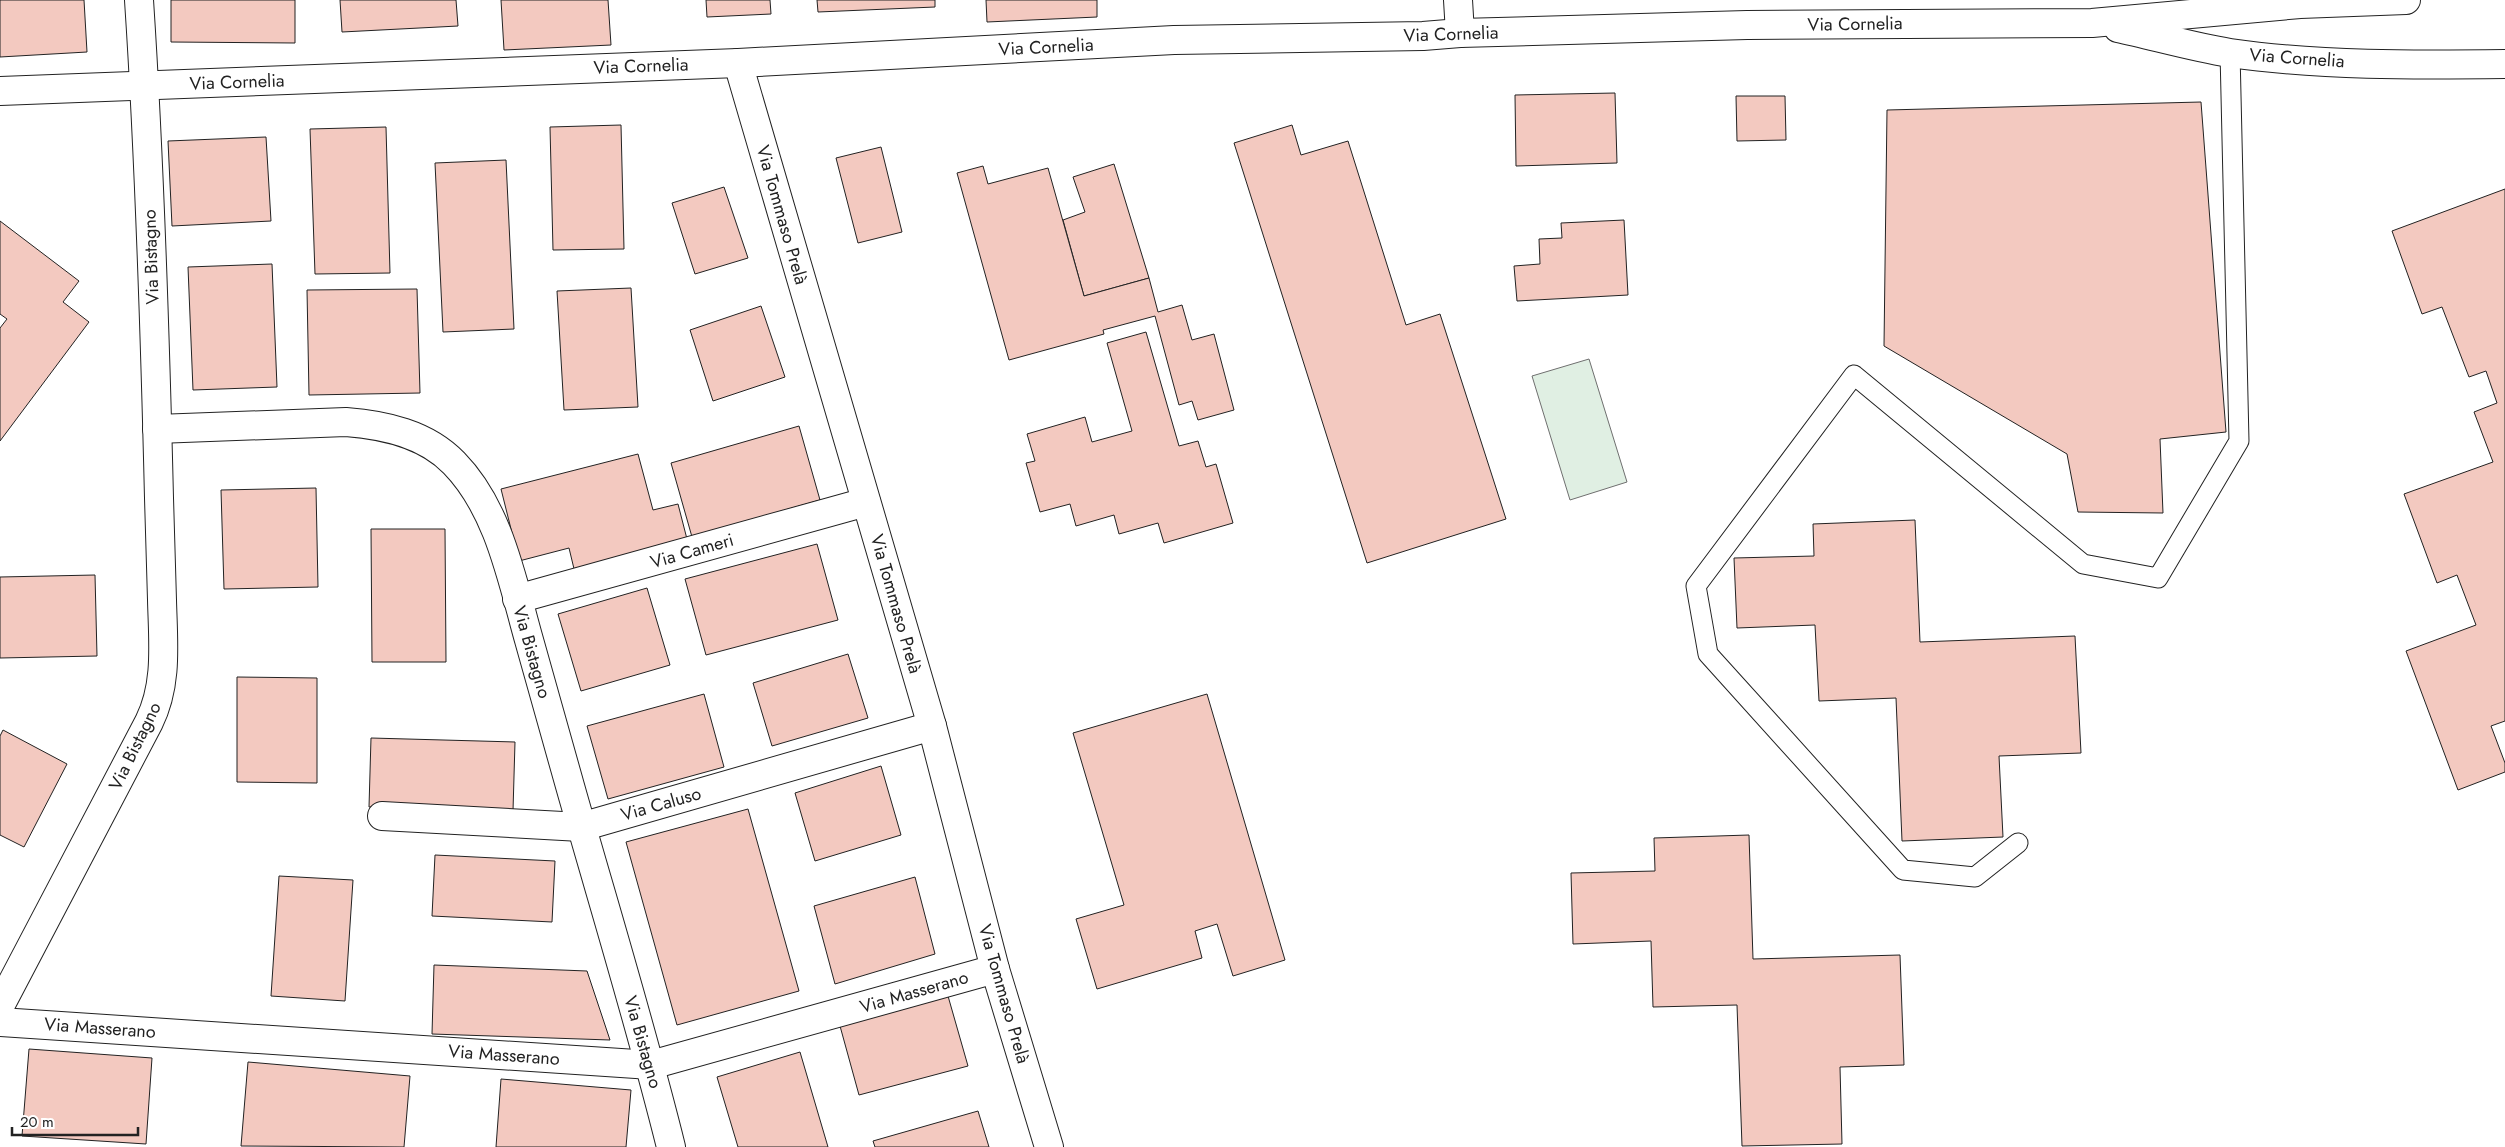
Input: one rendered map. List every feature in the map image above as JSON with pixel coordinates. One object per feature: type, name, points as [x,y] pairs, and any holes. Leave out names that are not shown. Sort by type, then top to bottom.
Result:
[{"type":"street","name":"Via Bistagno","points":[[0,1006],[158,704],[164,647],[145,85],[139,0]]},
{"type":"street","points":[[1458,0],[1460,32]]},
{"type":"street","name":"Via Cornelia","points":[[0,91],[738,63],[1174,40],[1423,36],[1460,32],[1747,25],[2092,23],[2274,3],[2406,0]]},
{"type":"street","name":"Via Cornelia","points":[[2092,23],[2230,52],[2365,63],[2505,64]]},
{"type":"street","name":"Via Tommaso Prelà","points":[[738,63],[932,726],[995,969],[1049,1147]]},
{"type":"street","name":"Via Bistagno","points":[[157,429],[346,422],[370,424],[415,437],[433,446],[449,458],[478,495],[498,537],[518,599],[581,827],[651,1065],[671,1147]]},
{"type":"street","name":"Via Cameri","points":[[518,599],[866,502]]},
{"type":"street","name":"Via Caluso","points":[[382,816],[581,827],[932,726]]},
{"type":"street","name":"Via Masserano","points":[[0,1022],[651,1065],[995,969]]},
{"type":"lane","points":[[2018,843],[1975,877],[1903,870],[1708,654],[1696,586],[1854,375],[2083,564],[2158,578],[2239,441],[2230,52]]},
{"type":"green space","points":[[1589,359],[1627,482],[1570,500],[1532,376]]},
{"type":"building","points":[[0,0],[84,0],[87,52],[0,57]]},
{"type":"building","points":[[171,0],[295,0],[295,43],[171,42]]},
{"type":"building","points":[[340,0],[456,0],[458,26],[342,32]]},
{"type":"building","points":[[501,0],[608,0],[611,45],[504,50]]},
{"type":"building","points":[[706,0],[770,0],[771,14],[707,17]]},
{"type":"building","points":[[817,0],[935,0],[935,7],[818,12]]},
{"type":"building","points":[[986,0],[1097,0],[1097,17],[987,22]]},
{"type":"building","points":[[1615,93],[1617,163],[1516,166],[1515,95]]},
{"type":"building","points":[[1736,96],[1785,96],[1786,140],[1737,141]]},
{"type":"building","points":[[2201,102],[2226,432],[2160,439],[2163,513],[2078,512],[2067,454],[1884,346],[1887,110]]},
{"type":"building","points":[[621,125],[624,249],[553,250],[550,127]]},
{"type":"building","points":[[1292,125],[1301,155],[1348,141],[1406,325],[1440,314],[1506,519],[1367,563],[1234,143]]},
{"type":"building","points":[[386,127],[390,273],[315,274],[310,129]]},
{"type":"building","points":[[266,137],[271,221],[172,226],[168,141]]},
{"type":"building","points":[[881,147],[902,232],[858,243],[836,158]]},
{"type":"building","points":[[506,160],[514,329],[443,332],[435,163]]},
{"type":"building","points":[[1114,164],[1149,278],[1084,296],[1063,220],[1085,212],[1073,177]]},
{"type":"building","points":[[983,166],[988,184],[1048,168],[1084,296],[1149,278],[1158,312],[1182,305],[1192,340],[1214,334],[1234,410],[1198,420],[1192,401],[1179,405],[1155,316],[1103,330],[1104,334],[1009,360],[957,173]]},
{"type":"building","points":[[724,187],[748,258],[695,274],[672,203]]},
{"type":"building","points":[[2505,189],[2505,721],[2491,726],[2505,763],[2505,772],[2458,790],[2406,651],[2476,625],[2457,575],[2437,583],[2404,494],[2493,462],[2474,412],[2497,403],[2486,371],[2469,377],[2442,307],[2422,314],[2392,231]]},
{"type":"building","points":[[1624,220],[1628,295],[1517,301],[1514,266],[1540,264],[1539,239],[1562,238],[1561,223]]},
{"type":"building","points":[[0,221],[79,281],[63,302],[89,322],[0,441],[0,328],[7,319],[0,314]]},
{"type":"building","points":[[272,264],[277,387],[193,390],[188,267]]},
{"type":"building","points":[[631,288],[638,407],[564,410],[557,291]]},
{"type":"building","points":[[417,289],[420,393],[309,395],[307,290]]},
{"type":"building","points":[[761,306],[785,377],[713,401],[690,330]]},
{"type":"building","points":[[1146,332],[1179,446],[1198,441],[1206,467],[1216,464],[1233,523],[1164,543],[1158,523],[1119,534],[1114,515],[1076,526],[1070,504],[1040,512],[1026,463],[1035,461],[1027,434],[1085,417],[1092,442],[1132,431],[1107,343]]},
{"type":"building","points":[[799,426],[820,500],[692,537],[671,463]]},
{"type":"building","points":[[638,454],[653,510],[678,504],[688,543],[575,573],[569,548],[519,561],[501,489]]},
{"type":"building","points":[[316,488],[318,587],[224,589],[221,490]]},
{"type":"building","points":[[1915,520],[1920,642],[2075,636],[2081,753],[1999,756],[2003,837],[1902,841],[1896,698],[1819,701],[1815,625],[1737,628],[1734,558],[1814,556],[1813,524]]},
{"type":"building","points":[[371,529],[445,529],[446,662],[372,662]]},
{"type":"building","points":[[817,544],[838,620],[706,655],[685,579]]},
{"type":"building","points":[[95,575],[97,656],[0,658],[0,577]]},
{"type":"building","points":[[647,588],[670,665],[581,691],[558,614]]},
{"type":"building","points":[[848,654],[868,718],[772,746],[753,683]]},
{"type":"building","points":[[237,677],[317,678],[317,783],[237,782]]},
{"type":"building","points":[[704,694],[724,767],[608,799],[587,726]]},
{"type":"building","points":[[1207,694],[1285,960],[1233,976],[1217,924],[1195,931],[1202,958],[1097,989],[1076,919],[1124,905],[1073,733]]},
{"type":"building","points":[[3,730],[67,764],[24,847],[0,835],[0,736]]},
{"type":"building","points":[[371,738],[515,742],[513,811],[369,807]]},
{"type":"building","points":[[881,766],[901,835],[815,861],[795,793]]},
{"type":"building","points":[[748,809],[799,991],[677,1025],[626,842]]},
{"type":"building","points":[[1749,835],[1753,959],[1900,955],[1904,1065],[1840,1067],[1842,1144],[1742,1146],[1737,1005],[1653,1007],[1651,941],[1573,944],[1571,873],[1655,871],[1654,838]]},
{"type":"building","points":[[435,855],[555,861],[552,922],[432,916]]},
{"type":"building","points":[[279,876],[353,880],[345,1001],[271,996]]},
{"type":"building","points":[[915,877],[935,954],[835,984],[814,906]]},
{"type":"building","points":[[434,965],[587,971],[610,1040],[432,1034]]},
{"type":"building","points":[[948,996],[968,1066],[859,1095],[840,1026]]},
{"type":"building","points":[[29,1049],[152,1058],[146,1144],[22,1136]]},
{"type":"building","points":[[800,1052],[828,1147],[738,1147],[717,1077]]},
{"type":"building","points":[[248,1062],[410,1076],[404,1147],[241,1146]]},
{"type":"building","points":[[501,1079],[631,1090],[626,1147],[496,1147]]},
{"type":"building","points":[[978,1111],[989,1147],[875,1147],[873,1141]]}]
